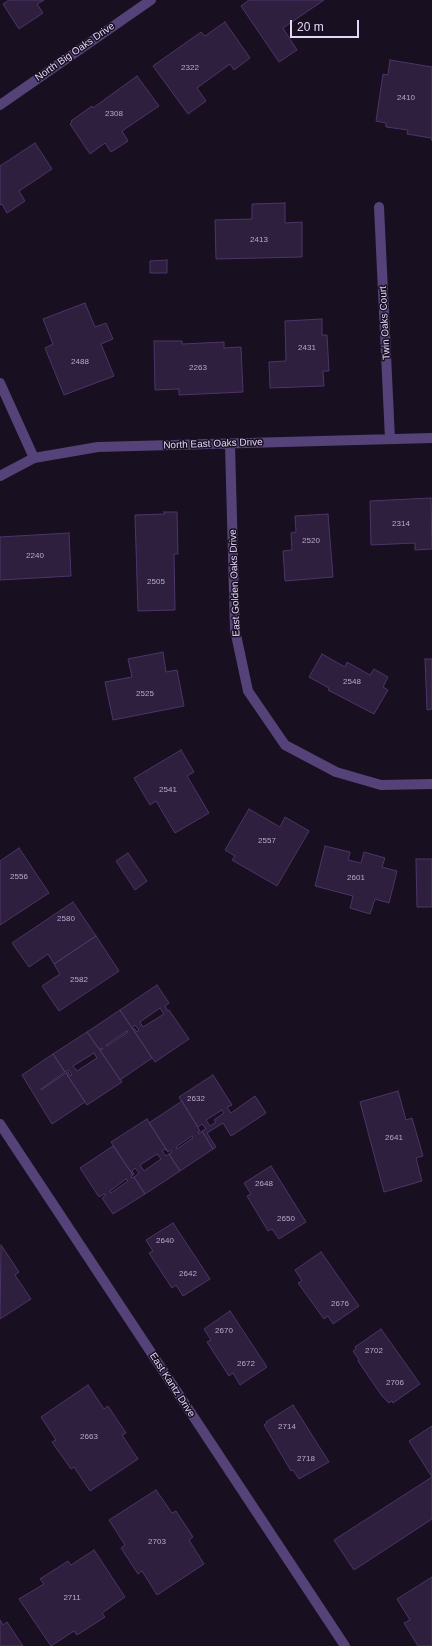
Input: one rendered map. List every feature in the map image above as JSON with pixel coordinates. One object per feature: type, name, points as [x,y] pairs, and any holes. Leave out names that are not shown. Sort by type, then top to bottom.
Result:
[{"type":"street","name":"North Big Oaks Drive","points":[[0,105],[151,0]]},
{"type":"street","name":"Twin Oaks Court","points":[[380,207],[390,439]]},
{"type":"street","points":[[0,383],[34,458]]},
{"type":"street","name":"North East Oaks Drive","points":[[0,476],[34,458],[98,448],[432,438]]},
{"type":"street","name":"East Golden Oaks Drive","points":[[230,444],[235,630],[248,691],[285,745],[336,772],[382,785],[432,784]]},
{"type":"street","name":"East Kantz Drive","points":[[0,1124],[345,1646]]},
{"type":"building","points":[[9,0],[44,0],[37,4],[43,13],[19,29],[3,4]]},
{"type":"building","points":[[249,0],[324,0],[283,28],[297,50],[279,62],[241,6]]},
{"type":"building","points":[[225,22],[250,58],[234,70],[230,64],[197,88],[206,101],[188,114],[153,66],[201,32],[205,36]]},
{"type":"building","points":[[390,60],[432,67],[432,141],[431,138],[407,134],[408,130],[386,127],[386,123],[376,121],[383,74],[388,75]]},
{"type":"building","points":[[137,76],[159,106],[122,131],[128,141],[111,152],[105,143],[90,154],[70,124],[72,122],[71,121],[92,106],[93,108]]},
{"type":"building","points":[[35,143],[52,169],[19,191],[25,201],[7,213],[2,204],[0,205],[0,166]]},
{"type":"building","points":[[285,203],[285,223],[302,222],[302,257],[216,259],[215,220],[252,219],[252,204]]},
{"type":"building","points":[[167,260],[167,273],[150,273],[150,261]]},
{"type":"building","points":[[85,303],[95,327],[106,323],[113,339],[101,344],[114,376],[64,395],[45,348],[53,344],[43,319]]},
{"type":"building","points":[[322,319],[322,335],[327,335],[329,371],[323,371],[324,386],[270,388],[269,362],[286,361],[285,321]]},
{"type":"building","points":[[154,341],[182,341],[182,344],[224,342],[224,348],[241,347],[243,392],[179,395],[179,389],[155,390]]},
{"type":"building","points":[[431,498],[432,549],[415,550],[415,543],[371,545],[370,501]]},
{"type":"building","points":[[164,512],[177,512],[178,554],[174,554],[175,610],[138,611],[135,515],[165,514]]},
{"type":"building","points":[[328,514],[333,577],[285,581],[283,551],[292,550],[291,533],[296,532],[295,516]]},
{"type":"building","points":[[69,533],[71,576],[0,580],[0,537]]},
{"type":"building","points":[[163,652],[166,672],[177,670],[184,706],[113,720],[105,682],[132,677],[128,659]]},
{"type":"building","points":[[322,654],[345,667],[347,662],[370,675],[374,669],[388,677],[383,687],[388,690],[374,714],[328,690],[329,688],[309,677]]},
{"type":"building","points":[[425,659],[432,659],[432,709],[427,710]]},
{"type":"building","points":[[181,750],[194,772],[187,776],[209,813],[175,833],[156,801],[150,805],[134,778]]},
{"type":"building","points":[[249,809],[280,827],[285,817],[309,831],[277,886],[232,860],[235,856],[225,850]]},
{"type":"building","points":[[325,846],[350,852],[348,860],[361,863],[364,852],[385,858],[382,867],[397,871],[389,903],[375,899],[370,914],[350,908],[353,896],[315,886]]},
{"type":"building","points":[[19,848],[49,893],[0,925],[0,861]]},
{"type":"building","points":[[128,853],[147,881],[135,890],[116,861]]},
{"type":"building","points":[[416,859],[432,859],[432,907],[417,907]]},
{"type":"building","points":[[73,902],[96,936],[54,964],[48,954],[29,967],[12,943]]},
{"type":"building","points":[[96,936],[119,971],[59,1011],[42,986],[60,974],[54,964]]},
{"type":"building","points":[[157,985],[169,1003],[165,1006],[189,1039],[155,1062],[133,1029],[134,1028],[137,1032],[139,1030],[135,1025],[132,1028],[120,1010]],"holes":[[[160,1008],[164,1014],[143,1027],[140,1022]]]},
{"type":"building","points":[[120,1010],[152,1058],[120,1080],[100,1050],[103,1049],[99,1049],[87,1032]],"holes":[[[127,1031],[128,1032],[107,1046],[106,1045]]]},
{"type":"building","points":[[87,1032],[122,1082],[87,1105],[66,1073],[68,1072],[70,1076],[72,1075],[69,1070],[65,1072],[53,1054]],"holes":[[[94,1053],[97,1058],[77,1071],[73,1066]]]},
{"type":"building","points":[[53,1054],[65,1072],[41,1090],[66,1073],[85,1102],[52,1124],[22,1075]]},
{"type":"building","points":[[213,1075],[232,1105],[227,1107],[231,1113],[255,1096],[266,1113],[231,1136],[223,1123],[207,1133],[216,1147],[213,1149],[202,1131],[206,1129],[202,1124],[198,1127],[179,1097]],"holes":[[[222,1110],[224,1113],[214,1120],[216,1122],[210,1126],[206,1120]]]},
{"type":"building","points":[[398,1091],[406,1120],[412,1118],[423,1156],[416,1158],[422,1181],[384,1192],[360,1102]]},
{"type":"building","points":[[182,1101],[200,1131],[198,1132],[199,1134],[202,1131],[213,1149],[180,1171],[169,1154],[172,1152],[171,1150],[168,1152],[149,1123]],"holes":[[[192,1136],[193,1138],[177,1149],[176,1147]]]},
{"type":"building","points":[[147,1119],[168,1152],[165,1149],[162,1151],[166,1156],[169,1154],[180,1171],[145,1194],[134,1177],[139,1173],[135,1168],[132,1171],[134,1174],[133,1175],[111,1142]],"holes":[[[157,1154],[161,1159],[144,1171],[140,1165]]]},
{"type":"building","points":[[113,1146],[133,1175],[131,1176],[132,1178],[134,1177],[145,1194],[113,1214],[102,1198],[106,1195],[104,1194],[99,1197],[80,1168]],"holes":[[[126,1179],[128,1181],[111,1193],[110,1191]]]},
{"type":"building","points":[[271,1166],[306,1222],[279,1239],[272,1229],[268,1231],[247,1196],[251,1194],[244,1183]]},
{"type":"building","points":[[173,1223],[210,1279],[183,1296],[176,1285],[172,1288],[149,1253],[153,1251],[146,1240]]},
{"type":"building","points":[[1,1245],[19,1272],[15,1275],[31,1299],[0,1319]]},
{"type":"building","points":[[321,1252],[359,1306],[333,1324],[328,1316],[324,1319],[298,1283],[302,1281],[295,1270]]},
{"type":"building","points":[[230,1311],[267,1367],[240,1385],[233,1373],[229,1376],[207,1342],[211,1340],[204,1329]]},
{"type":"building","points":[[381,1329],[420,1384],[393,1403],[392,1401],[389,1403],[382,1396],[358,1361],[359,1360],[353,1351],[356,1349],[355,1347]]},
{"type":"building","points":[[88,1385],[104,1409],[108,1406],[126,1433],[122,1435],[138,1459],[90,1491],[74,1467],[71,1469],[52,1442],[56,1440],[41,1417]]},
{"type":"building","points":[[293,1405],[329,1462],[299,1479],[293,1470],[291,1471],[264,1425],[267,1423],[266,1422]]},
{"type":"building","points":[[432,1426],[432,1477],[409,1441]]},
{"type":"building","points":[[432,1477],[432,1519],[354,1570],[334,1540]]},
{"type":"building","points":[[156,1490],[172,1513],[176,1511],[193,1537],[189,1540],[204,1564],[157,1595],[142,1571],[138,1574],[121,1548],[125,1545],[109,1520]]},
{"type":"building","points":[[94,1550],[125,1597],[102,1613],[105,1617],[77,1635],[74,1631],[51,1646],[19,1599],[44,1584],[40,1579],[68,1561],[71,1565]]},
{"type":"building","points":[[432,1577],[432,1646],[418,1646],[404,1623],[410,1620],[397,1599]]},
{"type":"building","points":[[0,1620],[3,1625],[7,1622],[23,1646],[0,1646]]}]
